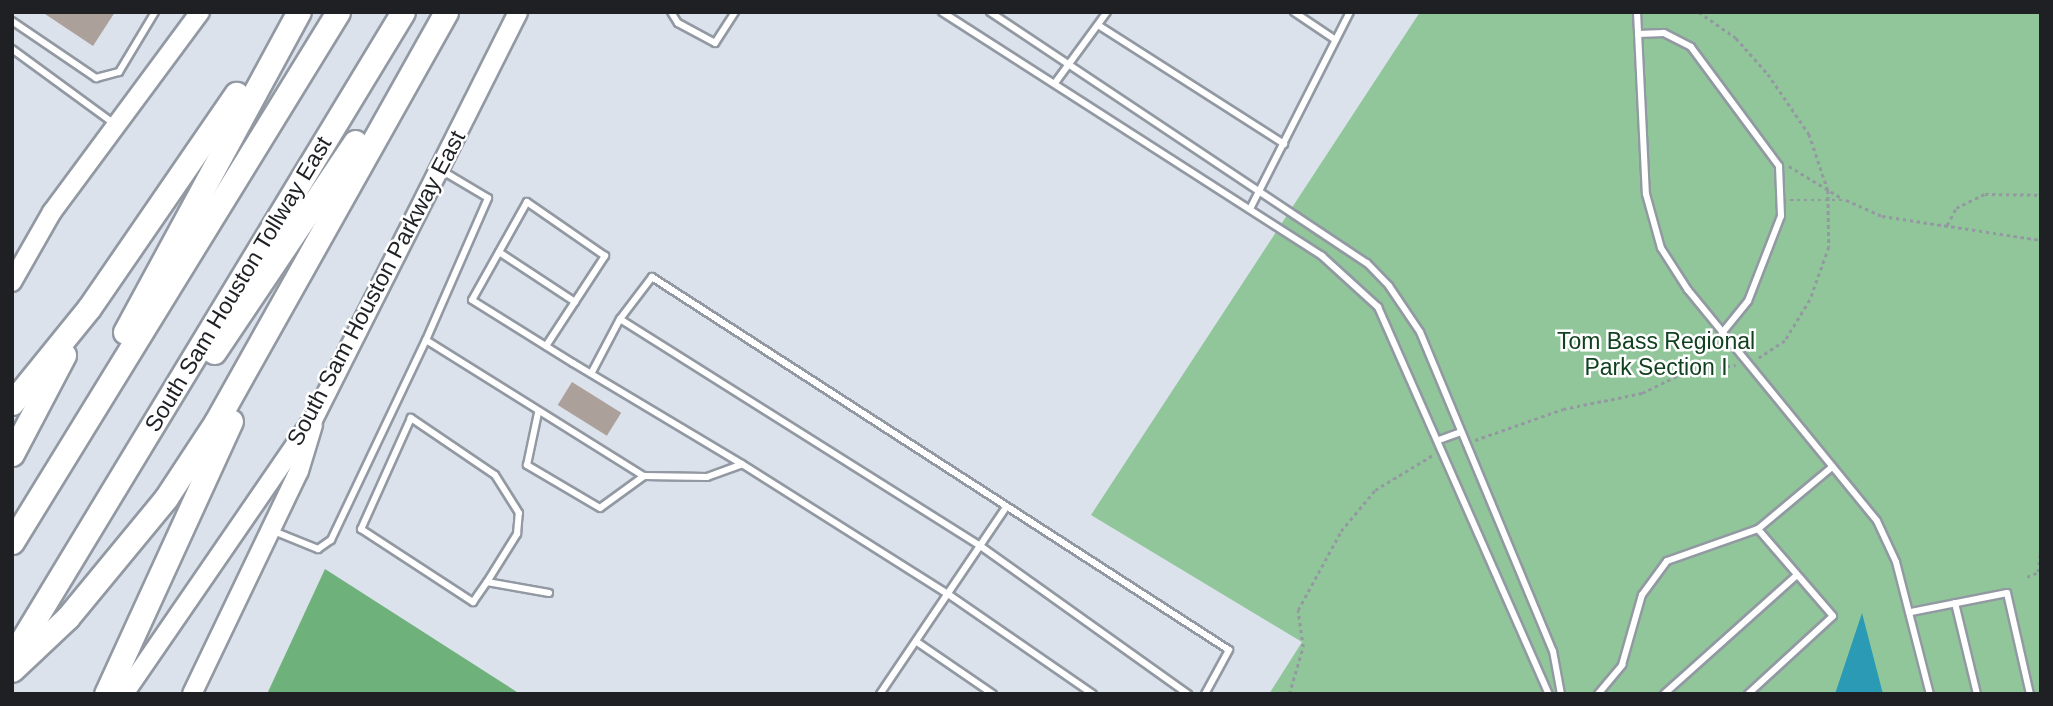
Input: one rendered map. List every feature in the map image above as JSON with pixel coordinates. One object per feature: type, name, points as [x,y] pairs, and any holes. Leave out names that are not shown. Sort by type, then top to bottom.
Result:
[{"type":"highway","points":[[12,403],[89,308],[288,12]]},
{"type":"highway","points":[[36,503],[211,167],[299,12]]},
{"type":"highway","points":[[12,542],[338,12]]},
{"type":"highway","name":"South Sam Houston Tollway East","points":[[74,557],[403,12]]},
{"type":"highway","points":[[12,657],[74,557],[444,12]]},
{"type":"highway","points":[[12,670],[76,608],[166,498],[293,288],[444,12]]},
{"type":"highway","points":[[106,694],[293,288]]},
{"type":"highway","points":[[12,454],[89,308]]},
{"type":"main road","points":[[12,262],[120,128],[200,12]]},
{"type":"main road","name":"South Sam Houston Parkway East","points":[[124,694],[314,418],[441,170],[518,12]]},
{"type":"main road","points":[[12,282],[52,212]]},
{"type":"main road","points":[[192,694],[308,450],[314,418]]},
{"type":"lane","points":[[12,21],[96,78],[119,72],[155,12]]},
{"type":"lane","points":[[671,12],[678,23],[715,43],[735,12]]},
{"type":"lane","points":[[942,12],[1250,209],[1343,272],[1378,307],[1549,694]]},
{"type":"lane","points":[[990,12],[1367,263],[1389,286],[1420,332],[1553,651],[1561,694]]},
{"type":"lane","points":[[1055,83],[1107,12]]},
{"type":"lane","points":[[1294,12],[1334,39]]},
{"type":"lane","points":[[1250,209],[1262,191],[1334,39],[1350,12]]},
{"type":"lane","points":[[1637,12],[1654,229],[1669,263],[1831,468],[1877,521],[1911,612],[1930,694]]},
{"type":"lane","points":[[1098,25],[1284,144]]},
{"type":"lane","points":[[1638,34],[1664,33],[1690,47],[1779,166],[1783,200],[1748,301],[1722,332]]},
{"type":"lane","points":[[12,49],[120,128]]},
{"type":"lane","points":[[269,529],[318,549],[331,540],[426,340],[488,198],[441,170]]},
{"type":"lane","points":[[546,346],[605,256],[527,202],[472,300],[546,346],[592,372],[741,464],[948,594],[1093,694]]},
{"type":"lane","points":[[499,252],[575,302]]},
{"type":"lane","points":[[592,372],[620,319],[652,277],[1229,650],[1205,694]]},
{"type":"lane","points":[[620,319],[979,545],[1188,694]]},
{"type":"lane","points":[[426,340],[538,413],[644,476],[707,477],[741,464]]},
{"type":"lane","points":[[538,413],[527,465],[600,508],[644,476]]},
{"type":"lane","points":[[411,418],[495,475],[519,513],[517,534],[487,582],[473,602],[361,529],[411,418]]},
{"type":"lane","points":[[1439,440],[1461,432]]},
{"type":"lane","points":[[1598,694],[1622,666],[1642,595],[1667,561],[1758,529],[1831,468]]},
{"type":"lane","points":[[880,694],[918,642],[1006,507]]},
{"type":"lane","points":[[1748,694],[1833,617],[1758,529]]},
{"type":"lane","points":[[1664,694],[1797,575]]},
{"type":"lane","points":[[487,582],[549,593]]},
{"type":"lane","points":[[1911,612],[2007,593],[2030,694]]},
{"type":"lane","points":[[1955,603],[1977,694]]},
{"type":"lane","points":[[918,642],[993,694]]},
{"type":"path","points":[[1466,443],[1563,409],[1642,393],[1685,372],[1747,363],[1777,348],[1810,300],[1829,247],[1829,200],[1809,134],[1768,74],[1736,38],[1699,12]]},
{"type":"path","points":[[1779,166],[1790,166],[1846,200],[1882,216],[2041,240]]},
{"type":"path","points":[[1947,225],[1956,208],[1985,194],[2041,195]]},
{"type":"path","points":[[1783,200],[1846,200]]},
{"type":"path","points":[[1289,694],[1303,648],[1298,610],[1341,531],[1375,490],[1443,450]]},
{"type":"path","points":[[2027,577],[2039,571],[2041,542]]},
{"type":"green space","name":"Tom Bass Regional Park Section I","points":[[1420,12],[2041,12],[2041,694],[1269,694],[1302,642],[1091,515]]},
{"type":"green space","points":[[325,569],[520,694],[267,694]]},
{"type":"water","points":[[1862,613],[1883,694],[1835,694]]},
{"type":"building","points":[[42,12],[115,12],[93,46]]},
{"type":"building","points":[[572,382],[621,413],[607,436],[558,405]]}]
